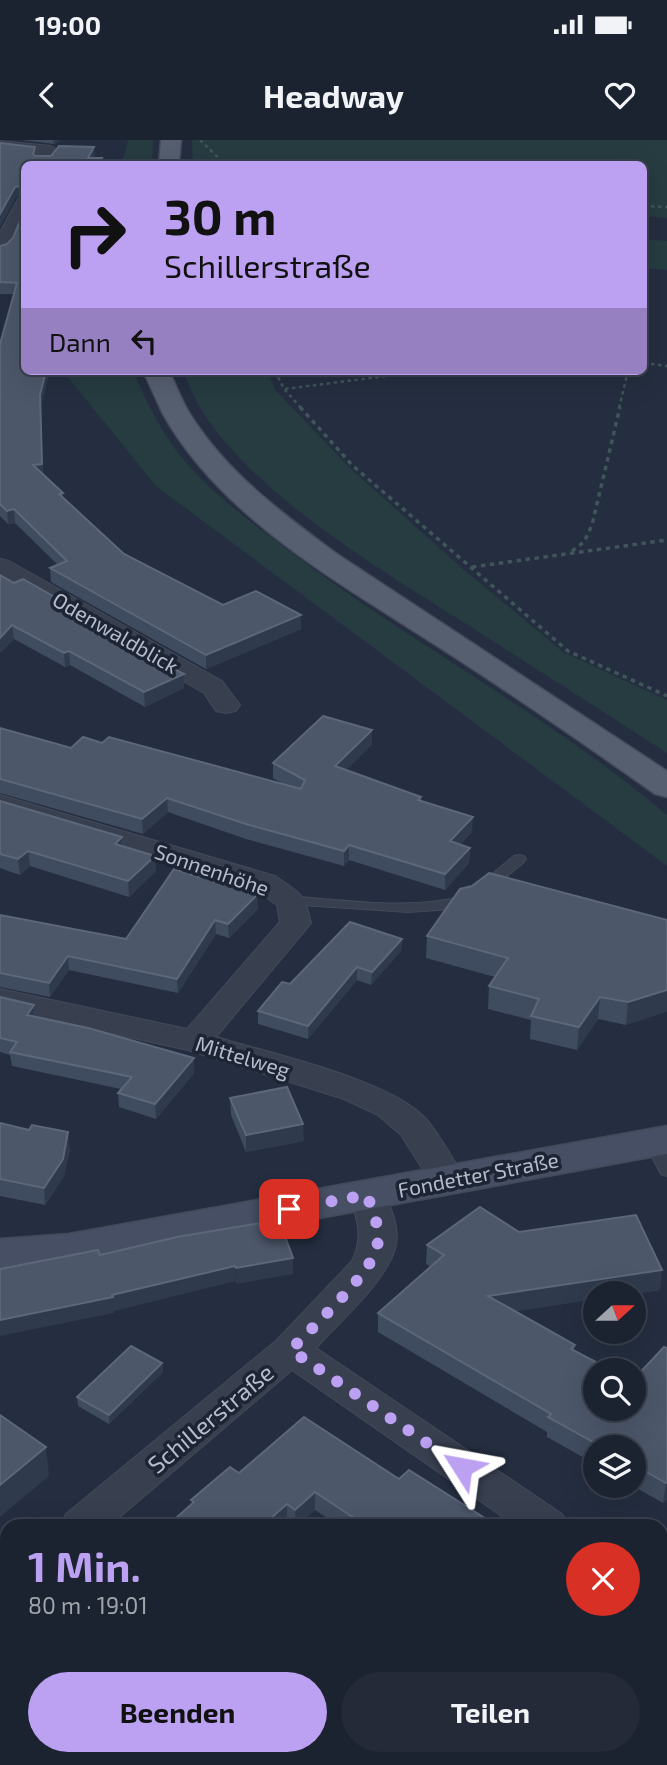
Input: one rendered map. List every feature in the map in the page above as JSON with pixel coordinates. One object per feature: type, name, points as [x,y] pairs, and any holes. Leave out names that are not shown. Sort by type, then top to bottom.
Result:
[{"type":"main road","points":[[169,161],[171,140]]},
{"type":"main road","points":[[158,375],[172,409],[188,435],[236,488],[267,515],[368,587],[547,703],[667,787]]},
{"type":"street","points":[[0,146],[48,158]]},
{"type":"street","points":[[0,250],[21,209]]},
{"type":"street","name":"Odenwaldblick","points":[[0,566],[213,687],[226,705]]},
{"type":"street","name":"Sonnenhöhe","points":[[0,804],[264,882],[291,901],[296,923],[195,1041]]},
{"type":"street","name":"Mittelweg","points":[[0,999],[195,1041],[356,1091],[390,1107],[414,1127],[447,1180]]},
{"type":"street","name":"Fondetter Straße","points":[[0,1255],[69,1249],[447,1180],[662,1151]]},
{"type":"street","name":"Schillerstraße","points":[[89,1519],[291,1350],[367,1268],[377,1248],[379,1227],[367,1195]]},
{"type":"street","points":[[291,1350],[537,1519]]},
{"type":"lane","points":[[291,901],[316,904],[449,906],[464,903],[519,859]]},
{"type":"path","points":[[200,140],[222,161]]},
{"type":"path","points":[[647,206],[667,207]]},
{"type":"path","points":[[647,363],[667,366]]},
{"type":"path","points":[[277,375],[284,389],[352,465],[568,651],[667,696]]},
{"type":"path","points":[[284,389],[394,375]]},
{"type":"path","points":[[571,551],[584,542],[592,525],[627,375]]},
{"type":"path","points":[[471,567],[571,551],[667,540]]},
{"type":"green space","points":[[128,140],[153,140],[152,161],[123,161]]},
{"type":"green space","points":[[192,140],[667,140],[667,218],[647,216],[647,161],[193,161]]},
{"type":"green space","points":[[647,239],[667,241],[667,270],[647,268]]},
{"type":"green space","points":[[135,375],[172,445],[189,466],[232,507],[355,598],[581,749],[667,815],[667,866],[156,486],[67,376]]},
{"type":"green space","points":[[186,375],[269,375],[276,391],[351,469],[463,569],[563,652],[667,700],[667,753],[394,578],[306,517],[229,446],[201,409]]},
{"type":"building","points":[[0,143],[35,147],[35,156],[51,156],[59,146],[94,147],[88,158],[102,158],[100,161],[21,161],[21,186],[15,187],[0,214]]},
{"type":"building","points":[[21,219],[21,375],[45,375],[40,395],[42,464],[33,465],[63,493],[59,494],[124,554],[223,605],[256,591],[301,615],[206,655],[50,568],[67,561],[14,509],[7,511],[0,504],[0,344],[17,283],[0,282],[0,246],[13,238]]},
{"type":"building","points":[[0,575],[14,583],[23,579],[178,667],[174,669],[184,674],[144,692],[69,651],[64,653],[12,625],[0,638]]},
{"type":"building","points":[[323,716],[372,730],[335,766],[421,797],[418,800],[473,817],[450,841],[470,848],[445,874],[349,845],[344,851],[246,824],[167,798],[142,819],[0,779],[0,728],[71,748],[83,737],[102,743],[109,737],[301,789],[305,780],[273,763]]},
{"type":"building","points":[[0,801],[122,837],[115,844],[155,856],[128,881],[28,851],[18,859],[0,854]]},
{"type":"building","points":[[174,869],[257,895],[228,924],[215,920],[177,979],[68,956],[49,983],[0,973],[0,915],[126,939]]},
{"type":"building","points":[[489,873],[667,920],[667,990],[628,1002],[600,997],[579,1027],[531,1016],[539,999],[489,986],[508,958],[427,936],[460,889],[472,886]]},
{"type":"building","points":[[350,922],[402,939],[372,972],[357,967],[308,1026],[258,1011],[282,982],[290,984]]},
{"type":"building","points":[[0,997],[34,1005],[27,1015],[88,1028],[194,1058],[155,1104],[118,1093],[132,1077],[10,1052],[17,1042],[0,1038]]},
{"type":"building","points":[[287,1087],[303,1124],[246,1135],[230,1098]]},
{"type":"building","points":[[0,1123],[29,1130],[32,1125],[68,1132],[63,1159],[44,1188],[0,1179]]},
{"type":"building","points":[[480,1207],[519,1232],[636,1215],[662,1270],[488,1296],[575,1345],[571,1349],[588,1358],[583,1358],[583,1421],[646,1421],[646,1366],[664,1347],[667,1348],[667,1482],[646,1472],[646,1435],[583,1436],[548,1417],[551,1414],[378,1313],[444,1255],[427,1245]]},
{"type":"building","points":[[279,1220],[293,1258],[236,1268],[235,1266],[112,1295],[113,1297],[0,1320],[0,1269],[98,1250],[100,1255],[177,1237]]},
{"type":"building","points":[[131,1346],[162,1363],[109,1415],[77,1397]]},
{"type":"building","points":[[0,1415],[46,1447],[0,1485]]},
{"type":"building","points":[[304,1417],[399,1479],[409,1470],[483,1517],[356,1519],[315,1492],[295,1510],[287,1504],[270,1519],[175,1519],[194,1502],[191,1500],[230,1467],[239,1473]]},
{"type":"route","points":[[289,1209],[367,1195],[379,1227],[377,1248],[367,1268],[291,1350],[462,1467]]}]
